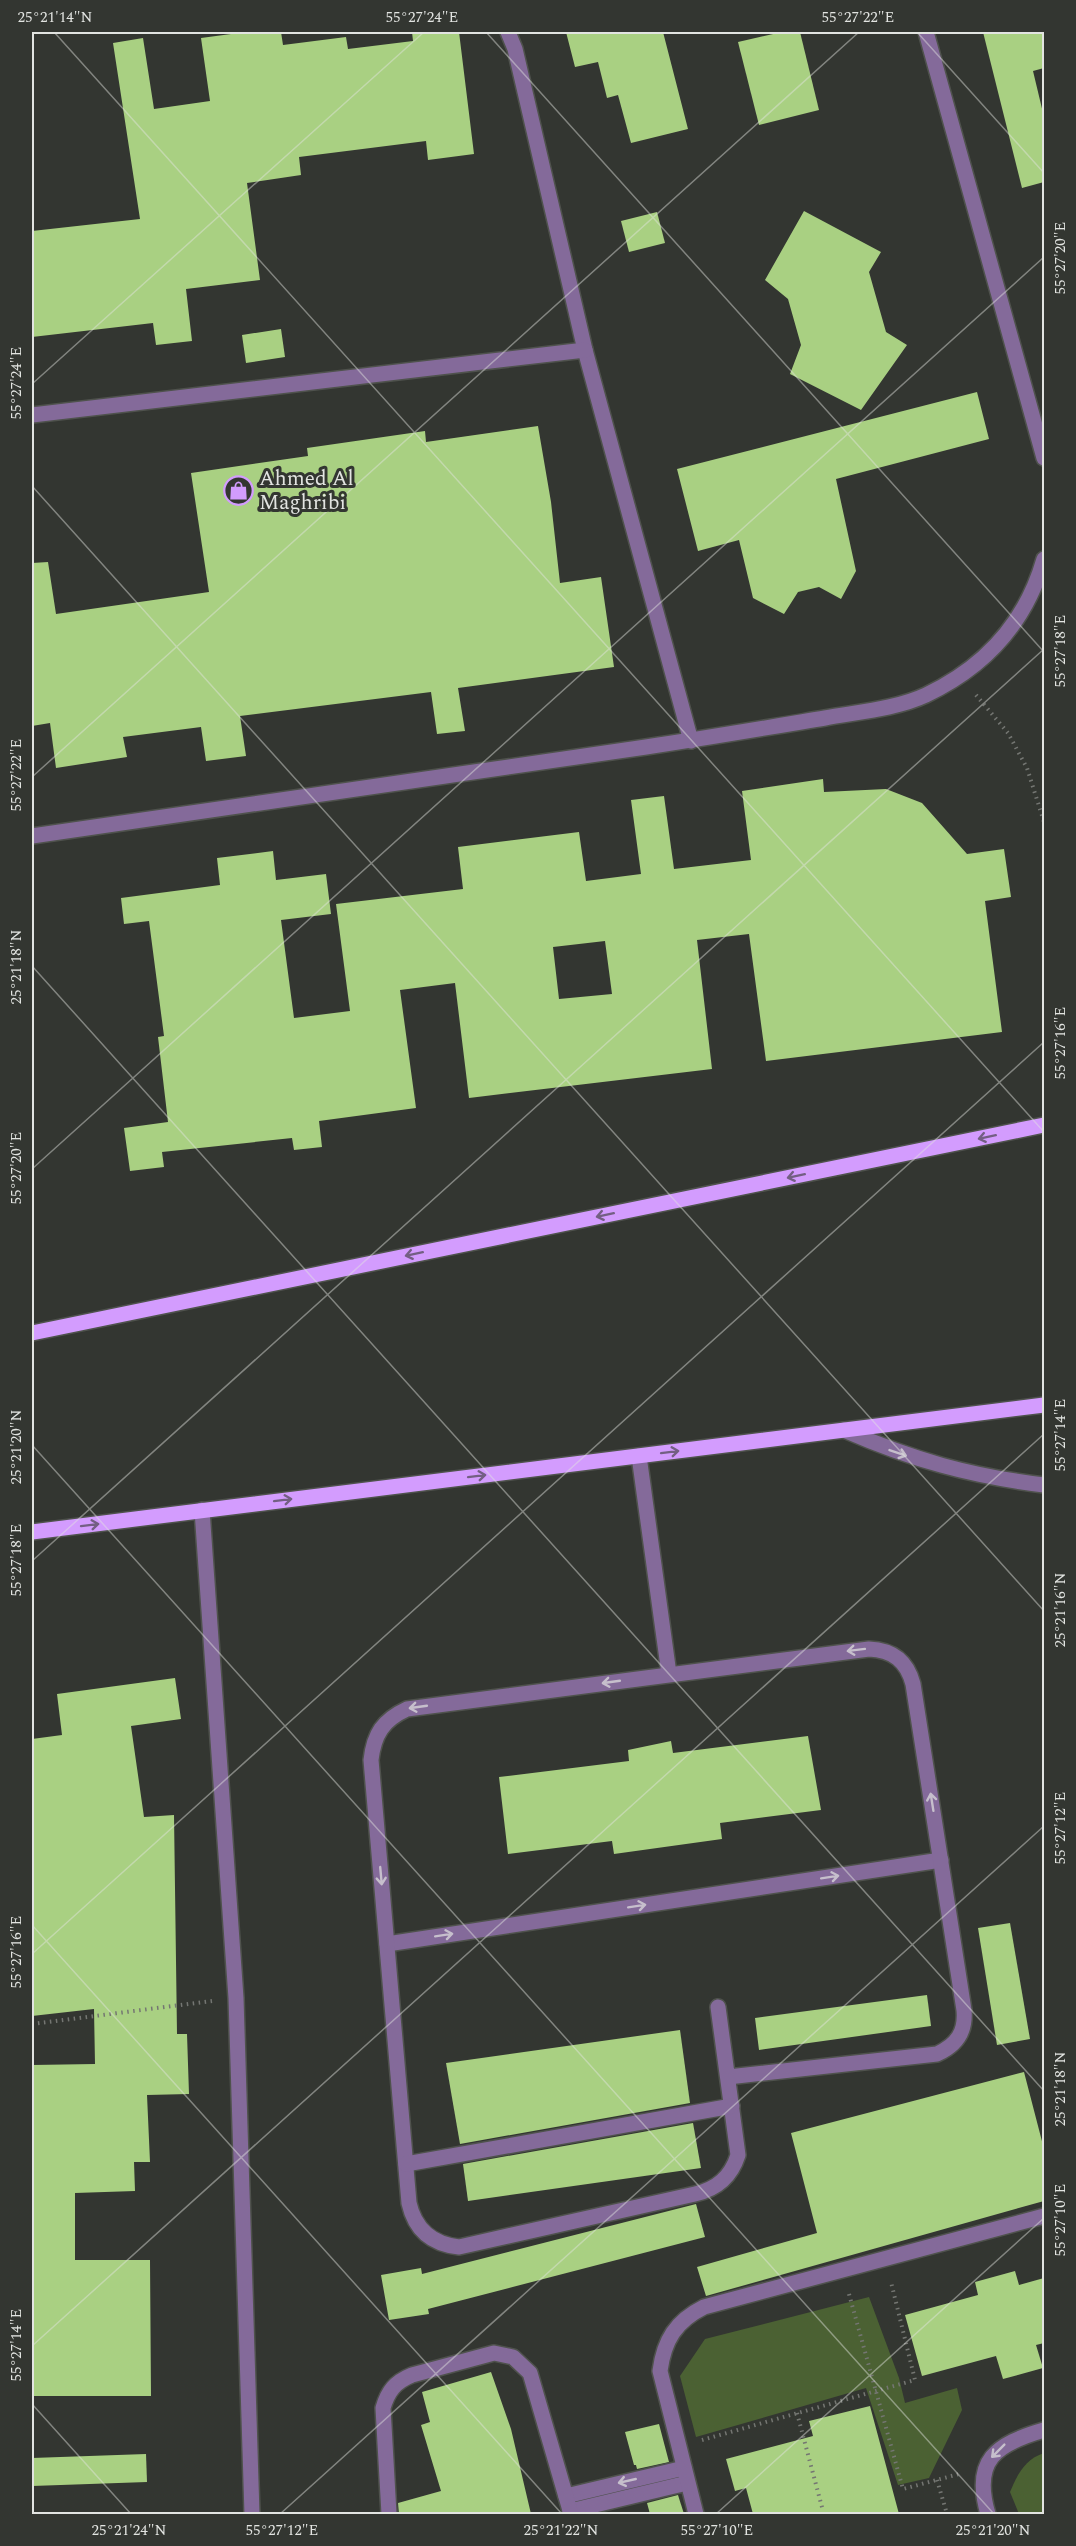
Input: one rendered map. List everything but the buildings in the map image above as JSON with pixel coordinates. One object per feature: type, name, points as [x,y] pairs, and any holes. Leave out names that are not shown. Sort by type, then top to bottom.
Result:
[{"type":"main road","points":[[32,1333],[1044,1125]]},
{"type":"main road","points":[[32,1532],[1044,1405]]},
{"type":"street","points":[[508,32],[515,49],[585,350],[691,741]]},
{"type":"street","points":[[926,32],[1044,458]]},
{"type":"street","points":[[32,414],[585,350]]},
{"type":"street","points":[[32,836],[691,741],[882,708],[923,697],[960,677],[993,651],[1019,619],[1041,582],[1044,559]]},
{"type":"street","points":[[844,1430],[893,1451],[945,1468],[997,1479],[1044,1485]]},
{"type":"street","points":[[639,1456],[669,1674]]},
{"type":"street","points":[[202,1510],[236,1998],[252,2514]]},
{"type":"street","points":[[718,2007],[738,2155],[728,2177],[707,2191],[459,2247],[444,2245],[431,2239],[420,2230],[412,2217],[406,2164],[371,1760],[373,1743],[380,1728],[407,1709],[869,1649],[894,1654],[910,1672],[913,1684],[965,2022],[956,2043],[937,2054],[728,2077]]},
{"type":"street","points":[[387,1944],[941,1860]]},
{"type":"street","points":[[406,2164],[732,2106]]},
{"type":"street","points":[[696,2514],[660,2371],[667,2339],[689,2314],[704,2307],[1044,2216]]},
{"type":"street","points":[[389,2514],[383,2408],[392,2387],[401,2379],[412,2375],[494,2354],[513,2357],[530,2373],[571,2513],[685,2475]]},
{"type":"street","points":[[988,2514],[982,2488],[986,2467],[998,2449],[1006,2443],[1044,2430]]},
{"type":"street","points":[[566,2496],[685,2475]]},
{"type":"path","points":[[960,677],[1008,733],[1027,768],[1044,822]]},
{"type":"path","points":[[32,2024],[236,1998]]},
{"type":"path","points":[[678,2447],[915,2380],[885,2259]]},
{"type":"path","points":[[843,2270],[903,2489],[986,2467]]},
{"type":"path","points":[[797,2413],[823,2511]]},
{"type":"path","points":[[937,2480],[947,2514]]},
{"type":"green space","points":[[869,2297],[899,2378],[905,2403],[957,2388],[962,2410],[929,2478],[898,2485],[866,2388],[696,2437],[680,2376],[705,2339]]},
{"type":"green space","points":[[1044,2453],[1044,2514],[1019,2514],[1010,2492],[1027,2463]]},
{"type":"place","name":"Ahmed Al Maghribi","points":[[238,490]]}]
